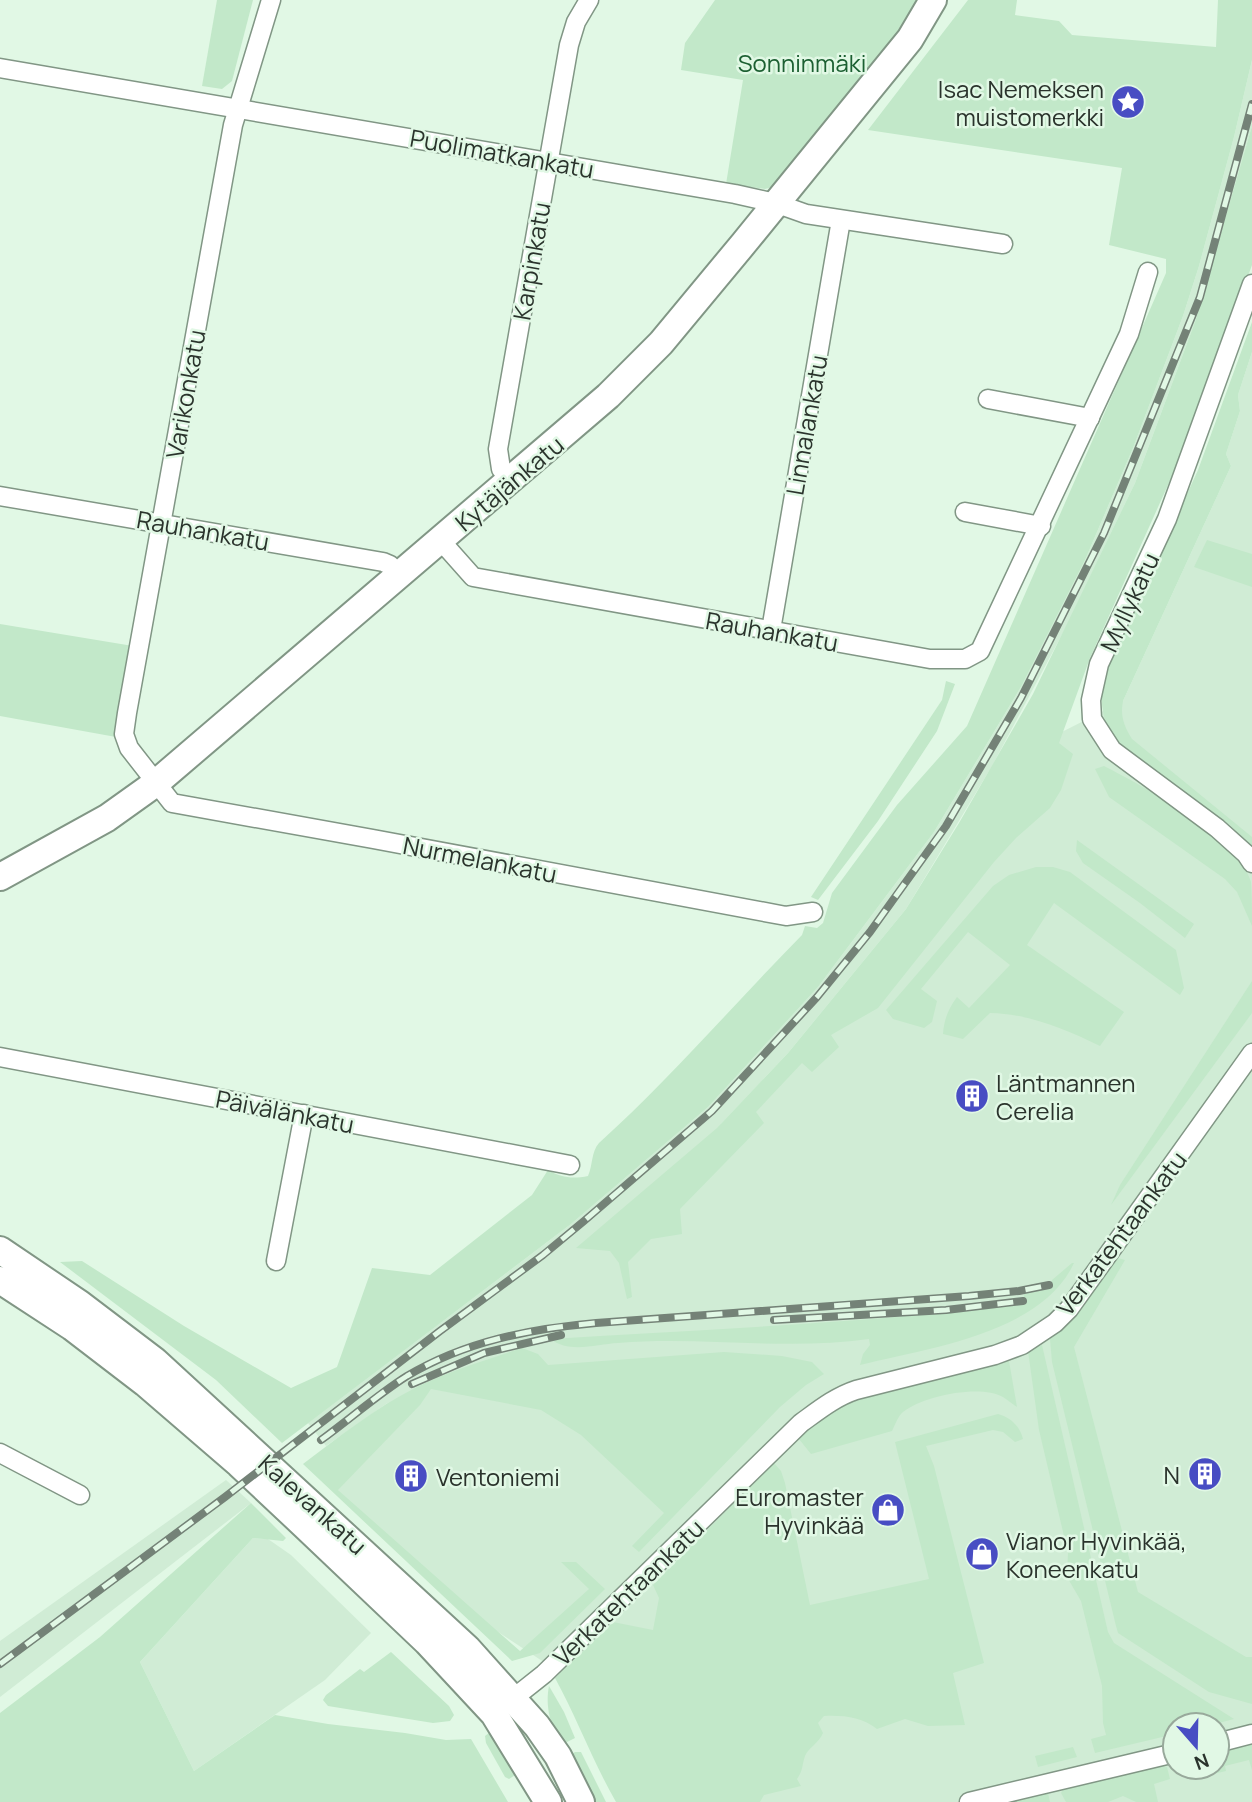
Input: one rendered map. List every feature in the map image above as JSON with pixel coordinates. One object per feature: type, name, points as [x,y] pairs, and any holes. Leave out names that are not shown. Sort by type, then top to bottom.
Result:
[{"type":"main road","name":"Kytäjänkatu","points":[[0,877],[98,823],[156,783],[511,481],[635,370],[685,314],[910,39],[933,0]]},
{"type":"main road","name":"Kalevankatu","points":[[0,1250],[80,1304],[155,1361],[467,1647],[504,1706],[548,1802]]},
{"type":"main road","name":"Kalevankatu","points":[[0,1280],[72,1327],[145,1383],[239,1464],[427,1642],[504,1706],[537,1726],[558,1756],[582,1802]]},
{"type":"street","name":"Varikonkatu","points":[[156,783],[130,748],[124,734],[233,125],[271,0]]},
{"type":"street","name":"Karpinkatu","points":[[511,481],[501,469],[498,449],[569,45],[576,22],[589,0]]},
{"type":"street","name":"Puolimatkankatu","points":[[0,68],[548,161],[775,203],[806,214],[1003,244]]},
{"type":"street","name":"Linnalankatu","points":[[771,631],[841,220]]},
{"type":"street","name":"Rauhankatu","points":[[441,541],[472,577],[930,659],[965,659],[980,651],[1041,526],[1129,334],[1148,272]]},
{"type":"street","name":"Myllykatu","points":[[1252,284],[1167,520],[1099,664],[1091,700],[1092,719],[1112,750],[1217,828],[1246,854],[1252,863]]},
{"type":"street","points":[[988,400],[1090,418]]},
{"type":"street","name":"Rauhankatu","points":[[0,496],[383,562],[390,565],[400,576]]},
{"type":"street","points":[[965,512],[1041,526]]},
{"type":"street","name":"Nurmelankatu","points":[[156,783],[172,803],[786,916],[813,912]]},
{"type":"street","name":"Verkatehtaankatu","points":[[504,1706],[544,1674],[801,1423],[824,1406],[839,1396],[856,1390],[995,1355],[1022,1345],[1055,1323],[1069,1309],[1252,1054]]},
{"type":"street","name":"Päivälänkatu","points":[[0,1057],[570,1165]]},
{"type":"street","points":[[276,1261],[304,1114]]},
{"type":"street","points":[[0,1452],[80,1495]]},
{"type":"street","points":[[1231,1739],[1252,1734]]},
{"type":"street","points":[[969,1802],[1161,1756]]},
{"type":"shaded area","points":[[1252,60],[1252,126],[1195,322],[1135,483],[1065,629],[992,766],[906,909],[788,1053],[720,1125],[746,1109],[1050,738],[1123,701],[1231,466],[1226,454],[1240,411],[1238,395],[1252,352],[1252,1802],[624,1802],[562,1674],[451,1601],[312,1465],[389,1402],[326,1446],[308,1423],[571,1224],[708,1107],[818,987],[934,832],[1022,685],[1085,560],[1133,448],[1199,266]]},
{"type":"shaded area","points":[[226,1480],[251,1503],[0,1697],[0,1641]]},
{"type":"shaded area","points":[[253,1538],[268,1539],[291,1555],[371,1633],[325,1680],[194,1771],[140,1662]]},
{"type":"green space","points":[[217,0],[253,0],[232,81],[222,89],[202,86]]},
{"type":"green space","name":"Sonninmäki","points":[[715,0],[922,0],[776,186],[765,189],[726,184],[743,80],[681,70],[685,43]]},
{"type":"green space","points":[[968,0],[1017,0],[1015,15],[1059,21],[1072,35],[1216,47],[1218,0],[1252,0],[1252,60],[1199,266],[1133,448],[1085,560],[1022,685],[934,832],[818,987],[708,1107],[571,1224],[282,1443],[216,1380],[60,1262],[82,1261],[184,1326],[291,1388],[337,1367],[372,1268],[430,1275],[532,1195],[548,1170],[568,1177],[588,1176],[599,1143],[652,1093],[802,935],[805,926],[817,928],[823,923],[832,893],[897,805],[967,726],[1166,273],[1166,259],[1109,245],[1122,168],[868,130]]},
{"type":"green space","points":[[1252,126],[1252,265],[1191,434],[1090,658],[1059,743],[1073,754],[1061,790],[1050,808],[994,862],[878,1008],[831,1035],[839,1047],[812,1072],[802,1063],[756,1112],[764,1123],[680,1209],[682,1234],[651,1239],[628,1262],[632,1297],[627,1299],[619,1263],[610,1251],[576,1248],[717,1128],[788,1053],[906,909],[1033,694],[1135,483],[1195,322]]},
{"type":"green space","points":[[1252,322],[1252,352],[1238,395],[1240,411],[1226,454],[1231,466],[1123,701],[1122,716],[1132,739],[1252,837],[1252,848],[1230,825],[1118,746],[1106,722],[1101,689],[1102,680],[1198,470]]},
{"type":"green space","points":[[1207,540],[1252,554],[1252,587],[1194,567]]},
{"type":"green space","points":[[0,624],[133,646],[116,737],[0,716]]},
{"type":"green space","points":[[946,681],[955,684],[937,731],[878,821],[818,900],[811,897],[942,700]]},
{"type":"green space","points":[[1104,766],[1188,815],[1228,848],[1243,865],[1251,882],[1252,926],[1237,892],[1225,879],[1109,797],[1095,769]]},
{"type":"green space","points":[[1077,840],[1194,924],[1185,938],[1083,863],[1076,851]]},
{"type":"green space","points":[[1036,867],[1053,867],[1070,872],[1176,950],[1184,988],[1180,995],[1054,903],[1027,945],[1124,1012],[1100,1046],[1047,1024],[1005,1014],[990,1013],[963,1039],[943,1034],[947,1015],[957,997],[969,1008],[1010,965],[968,932],[921,989],[937,1001],[932,1022],[924,1028],[893,1019],[886,1010],[993,886],[1009,875]]},
{"type":"green space","points":[[1252,981],[1252,1013],[1111,1205],[1120,1185]]},
{"type":"green space","points":[[1118,1258],[1125,1260],[1074,1347],[1138,1592],[1246,1657],[1252,1657],[1252,1704],[1209,1692],[1118,1633],[1052,1362],[1050,1339],[1081,1310]]},
{"type":"green space","points":[[1072,1263],[1058,1287],[1036,1306],[1010,1322],[949,1344],[860,1365],[863,1354],[870,1345],[869,1339],[807,1344],[649,1341],[575,1347],[558,1344],[551,1339],[847,1321],[1024,1304],[1024,1294],[1051,1287],[1052,1280]]},
{"type":"green space","points":[[1042,1345],[1108,1632],[1114,1643],[1221,1711],[1161,1711],[1161,1737],[1095,1753],[1091,1739],[1106,1735],[1102,1686],[1081,1601],[1067,1577],[1068,1553],[1039,1430],[1028,1351]]},
{"type":"green space","points":[[522,1348],[538,1354],[548,1365],[724,1352],[782,1356],[812,1362],[824,1374],[780,1407],[639,1552],[632,1546],[664,1513],[581,1435],[541,1410],[431,1389],[420,1405],[338,1490],[520,1651],[589,1589],[561,1562],[576,1562],[605,1589],[540,1653],[512,1661],[303,1464],[371,1414],[415,1388],[454,1371]]},
{"type":"green space","points":[[1009,1361],[1017,1407],[993,1393],[952,1394],[912,1406],[901,1414],[892,1431],[811,1454],[799,1439],[809,1427],[838,1407]]},
{"type":"green space","points":[[998,1414],[1014,1423],[1023,1439],[1015,1442],[1003,1432],[993,1430],[926,1446],[934,1466],[984,1663],[953,1673],[965,1725],[928,1726],[905,1719],[877,1729],[852,1718],[824,1716],[818,1723],[823,1733],[805,1756],[797,1779],[801,1786],[764,1795],[760,1802],[616,1802],[555,1678],[613,1622],[653,1630],[659,1598],[653,1585],[774,1463],[781,1471],[785,1483],[810,1605],[929,1579],[895,1442]]},
{"type":"green space","points":[[251,1503],[286,1538],[283,1541],[253,1538],[140,1662],[194,1771],[275,1715],[446,1740],[471,1739],[508,1802],[0,1802],[0,1713],[100,1637]]},
{"type":"green space","points":[[391,1652],[449,1706],[454,1715],[450,1721],[433,1723],[328,1706],[323,1700],[360,1669],[364,1672]]},
{"type":"green space","points":[[549,1686],[575,1738],[563,1744],[550,1716]]},
{"type":"green space","points":[[493,1730],[520,1772],[509,1779],[505,1777],[486,1743],[485,1736]]},
{"type":"green space","points":[[1252,1744],[1252,1770],[1249,1760],[1231,1764],[1231,1749]]},
{"type":"green space","points":[[1073,1747],[1077,1757],[1038,1767],[1035,1756]]},
{"type":"green space","points":[[581,1752],[606,1802],[592,1802],[569,1756]]},
{"type":"green space","points":[[1161,1766],[1161,1781],[1164,1781],[1154,1784],[1158,1802],[1136,1802],[1123,1796],[1108,1802],[1066,1802],[1061,1793],[1063,1789]]},
{"type":"green space","points":[[1048,1793],[1050,1802],[1008,1802]]},
{"type":"railway","points":[[0,1664],[225,1497],[584,1221],[712,1111],[817,997],[870,932],[946,826],[1021,698],[1104,533],[1200,297],[1252,104]]},
{"type":"railway","points":[[321,1440],[396,1383],[429,1364],[475,1345],[522,1333],[596,1323],[969,1296],[1049,1285]]},
{"type":"railway","points":[[774,1320],[946,1310],[1023,1301]]},
{"type":"railway","points":[[412,1384],[484,1353],[561,1335]]},
{"type":"place","name":"Isac Nemeksen muistomerkki","points":[[1128,102]]},
{"type":"place","name":"Läntmannen Cerelia","points":[[972,1096]]},
{"type":"place","name":"N","points":[[1205,1474]]},
{"type":"place","name":"Ventoniemi","points":[[411,1476]]},
{"type":"place","name":"Euromaster Hyvinkää","points":[[888,1510]]},
{"type":"place","name":"Vianor Hyvinkää, Koneenkatu","points":[[982,1554]]}]
